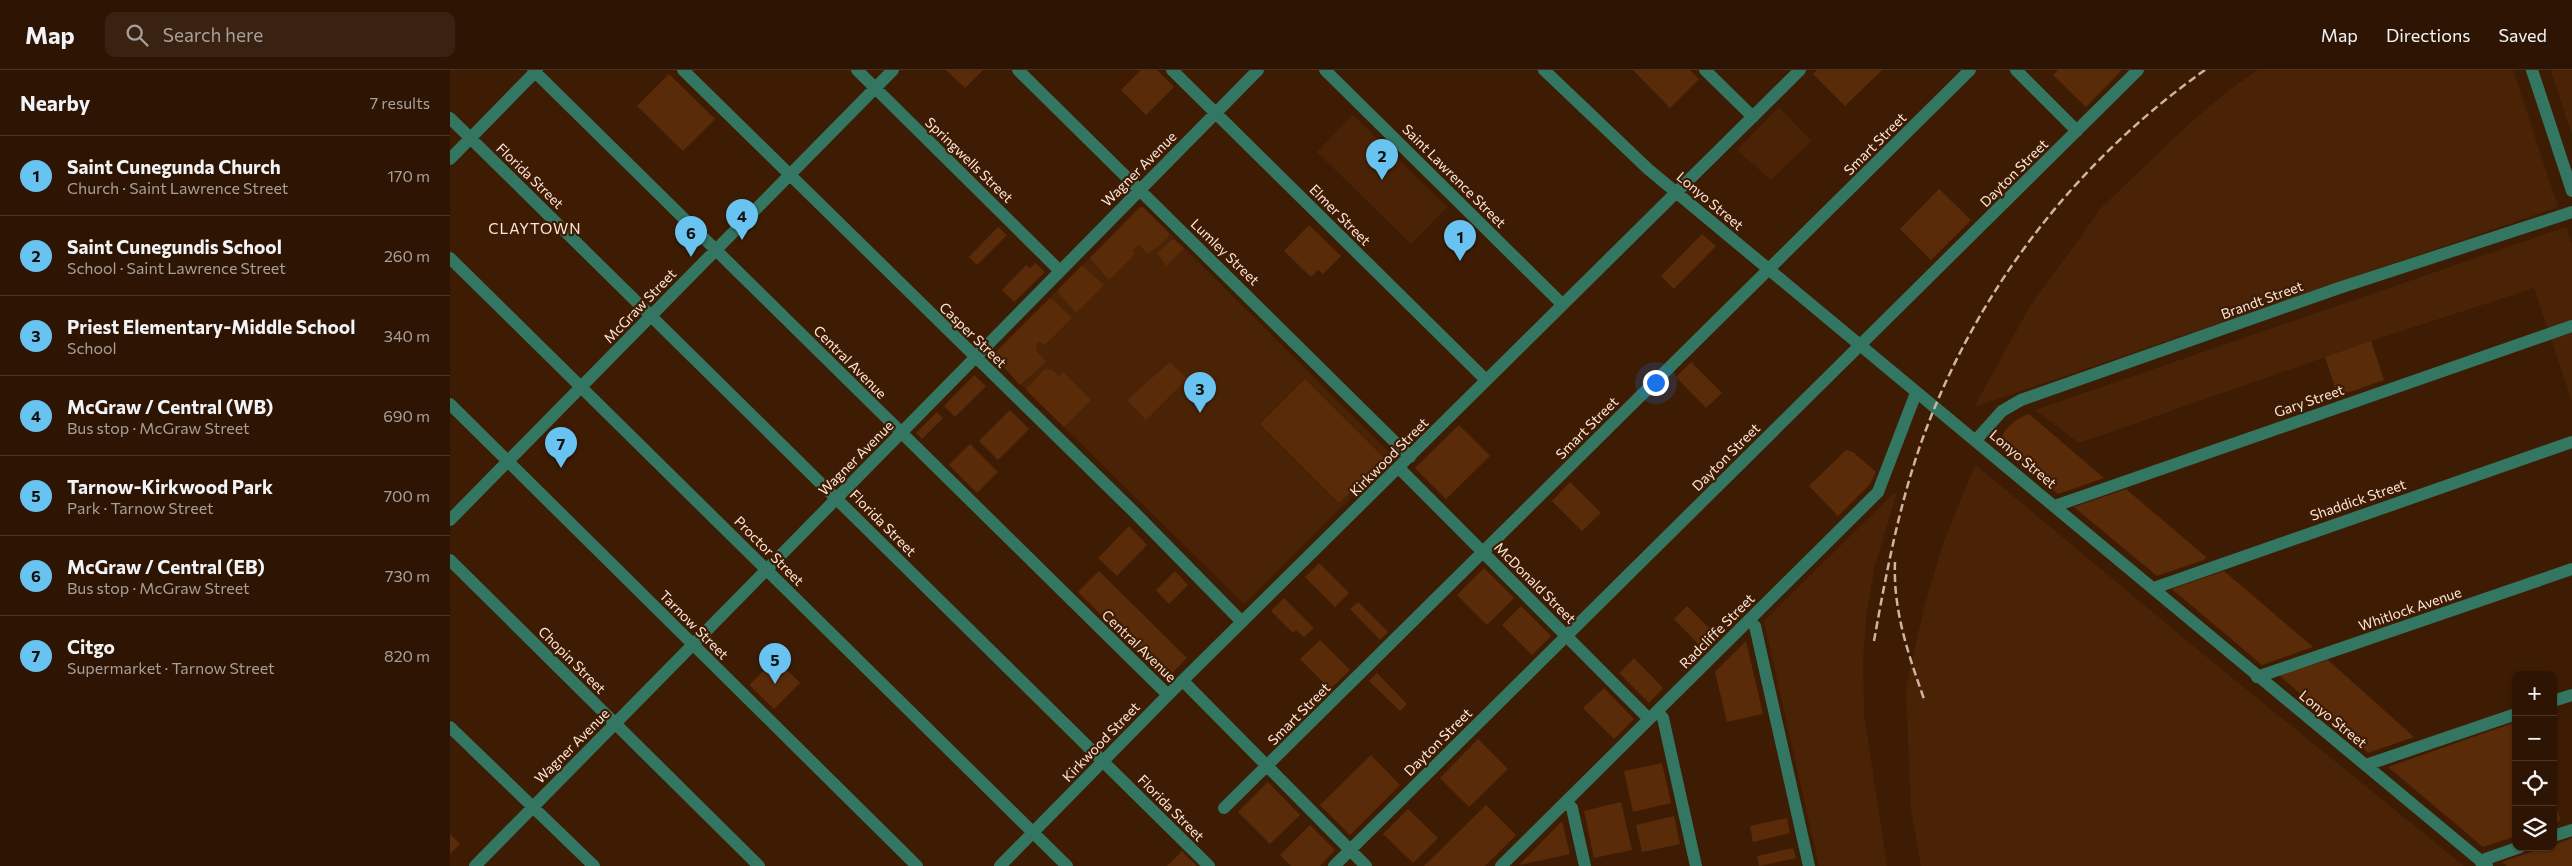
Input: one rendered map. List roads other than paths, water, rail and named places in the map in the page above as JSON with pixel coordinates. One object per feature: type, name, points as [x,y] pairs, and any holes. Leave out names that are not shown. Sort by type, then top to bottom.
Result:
[{"type":"street","name":"Casper Street","points":[[683,70],[1133,511],[1242,622]]},
{"type":"street","name":"Springwells Street","points":[[857,70],[1060,271]]},
{"type":"street","name":"McGraw Street","points":[[450,520],[893,70]]},
{"type":"street","name":"Lumley Street","points":[[1018,70],[1410,457]]},
{"type":"street","name":"Elmer Street","points":[[1172,70],[1486,380]]},
{"type":"street","name":"Wagner Avenue","points":[[475,866],[1258,70]]},
{"type":"street","name":"Saint Lawrence Street","points":[[1325,70],[1562,304]]},
{"type":"street","name":"Lonyo Street","points":[[1544,70],[1623,147],[1676,193],[1916,393],[1976,440],[2154,588],[2257,677],[2483,863]]},
{"type":"street","points":[[1705,70],[1752,117]]},
{"type":"street","name":"Kirkwood Street","points":[[1000,866],[1168,695],[1800,70]]},
{"type":"street","name":"Smart Street","points":[[1224,808],[1970,70]]},
{"type":"street","points":[[2016,70],[2077,131]]},
{"type":"street","name":"Dayton Street","points":[[1334,866],[2138,70]]},
{"type":"street","points":[[2532,70],[2572,190]]},
{"type":"street","points":[[450,159],[535,71]]},
{"type":"street","name":"Central Avenue","points":[[535,71],[1168,695]]},
{"type":"street","name":"Florida Street","points":[[450,118],[1209,866]]},
{"type":"street","name":"Brandt Street","points":[[1976,440],[2002,411],[2021,400],[2339,288],[2572,212]]},
{"type":"street","name":"Proctor Street","points":[[450,258],[1067,866]]},
{"type":"street","name":"Gary Street","points":[[2055,506],[2572,326]]},
{"type":"street","name":"Radcliffe Street","points":[[1501,866],[1878,492],[1916,393]]},
{"type":"street","name":"Tarnow Street","points":[[450,404],[918,866]]},
{"type":"street","name":"Shaddick Street","points":[[2154,588],[2572,442]]},
{"type":"street","name":"McDonald Street","points":[[1399,468],[1567,636],[1653,716],[1663,718],[1696,866]]},
{"type":"street","name":"Chopin Street","points":[[450,560],[759,866]]},
{"type":"street","name":"Whitlock Avenue","points":[[2257,677],[2572,569]]},
{"type":"street","points":[[1749,621],[1755,626],[1809,866]]},
{"type":"street","name":"Central Avenue","points":[[1183,681],[1366,866]]},
{"type":"street","points":[[2557,700],[2572,695]]},
{"type":"street","points":[[2366,765],[2512,715]]},
{"type":"street","points":[[450,727],[594,866]]},
{"type":"street","points":[[1566,802],[1572,808],[1585,866]]},
{"type":"street","points":[[2557,835],[2572,830]]},
{"type":"street","points":[[2483,863],[2512,850]]},
{"type":"railway","points":[[1874,641],[1894,541],[1913,467],[1943,387],[1970,334],[2000,283],[2034,234],[2072,189],[2113,146],[2158,106],[2205,70]]},
{"type":"railway","points":[[1895,562],[1896,598],[1899,615],[1907,648],[1924,699]]},
{"type":"place","name":"Saint Cunegundis School","points":[[1382,180]]},
{"type":"place","name":"McGraw / Central (WB)","points":[[742,240]]},
{"type":"place","name":"McGraw / Central (EB)","points":[[691,257]]},
{"type":"place","name":"Saint Cunegunda Church","points":[[1460,261]]},
{"type":"place","name":"Priest Elementary‑Middle School","points":[[1200,413]]},
{"type":"place","name":"Citgo","points":[[561,468]]},
{"type":"place","name":"Tarnow-Kirkwood Park","points":[[775,684]]},
{"type":"district","name":"CLAYTOWN","points":[[535,229]]}]
